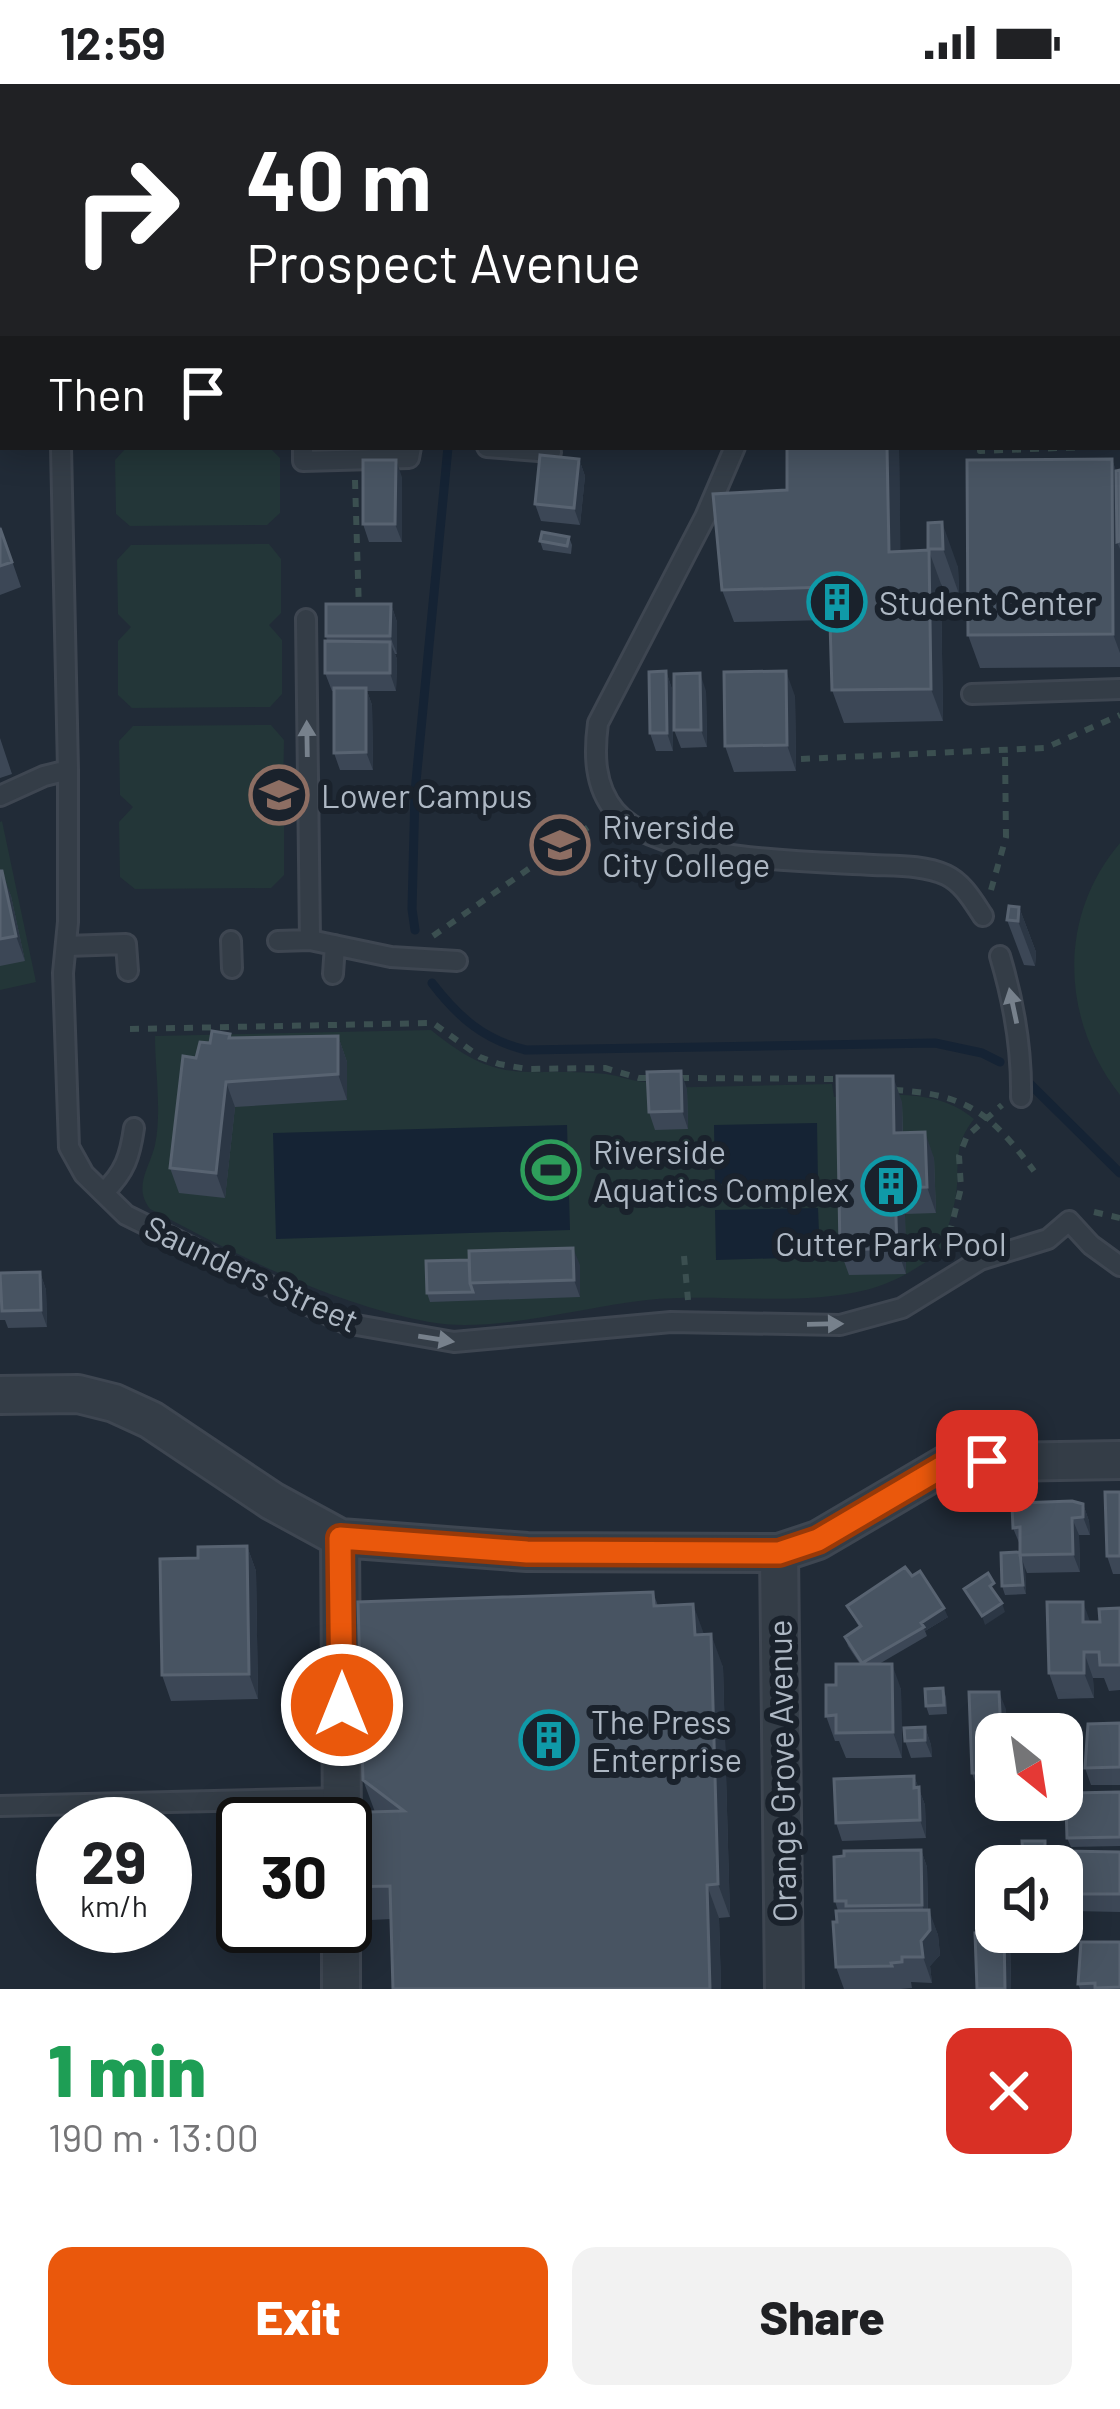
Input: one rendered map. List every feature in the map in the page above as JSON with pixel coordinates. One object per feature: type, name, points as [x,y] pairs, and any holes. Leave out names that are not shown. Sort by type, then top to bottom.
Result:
[{"type":"street","points":[[0,1395],[78,1394],[114,1403],[152,1420],[272,1501],[340,1538],[527,1552],[779,1553],[818,1540],[949,1463],[1120,1460]]},
{"type":"street","points":[[340,1538],[342,1797]]},
{"type":"street","name":"Orange Grove Avenue","points":[[779,1553],[784,1989]]},
{"type":"street","points":[[341,1953],[341,1989]]},
{"type":"lane","name":"Saunders Street","points":[[61,450],[68,770],[64,1038],[69,1147],[84,1174],[126,1215],[345,1323],[454,1342],[671,1322],[840,1325],[902,1308],[980,1260],[1048,1239],[1069,1221],[1091,1245],[1120,1265]]},
{"type":"lane","points":[[303,450],[303,461],[409,458],[410,450]]},
{"type":"lane","points":[[525,450],[550,452]]},
{"type":"lane","points":[[734,450],[705,518],[598,723],[594,752],[598,778],[614,810],[636,829],[690,847],[948,876],[968,893],[983,916]]},
{"type":"lane","points":[[306,619],[310,940]]},
{"type":"lane","points":[[973,694],[1120,688]]},
{"type":"lane","points":[[0,796],[68,770]]},
{"type":"lane","points":[[278,941],[310,940],[391,957],[457,961]]},
{"type":"lane","points":[[232,941],[232,968]]},
{"type":"lane","points":[[66,946],[126,944],[128,970]]},
{"type":"lane","points":[[333,974],[335,945]]},
{"type":"lane","points":[[1000,956],[1022,1058],[1014,1096]]},
{"type":"lane","points":[[104,1192],[120,1177],[130,1157],[134,1128]]},
{"type":"lane","points":[[0,1806],[216,1809]]},
{"type":"path","points":[[980,450],[1022,450]]},
{"type":"path","points":[[344,617],[359,616],[354,460]]},
{"type":"path","points":[[801,759],[1045,748],[1120,715]]},
{"type":"path","points":[[983,916],[1006,837],[1005,752]]},
{"type":"path","points":[[430,937],[614,810]]},
{"type":"path","points":[[130,1029],[434,1023],[480,1057],[526,1069],[580,1066],[639,1078],[836,1078],[854,1082]]},
{"type":"path","points":[[891,1090],[936,1093],[986,1118],[1006,1134],[1034,1171]]},
{"type":"path","points":[[944,1256],[961,1188],[959,1156],[968,1136],[1014,1096]]},
{"type":"path","points":[[684,1256],[688,1301],[710,1301]]},
{"type":"shaded area","points":[[124,450],[272,450],[280,458],[280,513],[267,525],[130,526],[116,514],[115,460]]},
{"type":"shaded area","points":[[269,544],[281,559],[281,613],[269,625],[282,640],[282,694],[270,707],[132,708],[118,695],[118,641],[131,627],[118,614],[117,560],[131,545]]},
{"type":"shaded area","points":[[271,725],[284,740],[283,794],[271,807],[284,821],[284,875],[271,888],[135,889],[120,877],[119,822],[133,807],[120,795],[119,741],[133,726]]},
{"type":"shaded area","points":[[0,822],[36,982],[0,990]]},
{"type":"shaded area","points":[[1120,843],[1120,1095],[1086,1034],[1074,969],[1085,903]]},
{"type":"shaded area","name":"Riverside Aquatics Complex","points":[[431,1030],[477,1061],[514,1071],[606,1074],[651,1082],[652,1088],[832,1084],[834,1097],[907,1095],[942,1101],[974,1119],[961,1143],[955,1202],[939,1253],[886,1284],[839,1295],[647,1300],[508,1322],[454,1325],[392,1314],[320,1290],[150,1209],[145,1201],[144,1178],[157,1132],[155,1036]]},
{"type":"water","points":[[817,1123],[818,1182],[715,1184],[714,1125]]},
{"type":"water","points":[[567,1125],[570,1230],[276,1239],[273,1133]]},
{"type":"water","points":[[818,1208],[820,1257],[716,1260],[715,1210]]},
{"type":"building","name":"Student Center","points":[[787,450],[887,450],[889,552],[929,550],[931,689],[832,690],[829,587],[722,590],[713,494],[787,490]]},
{"type":"building","points":[[540,455],[579,459],[574,508],[535,504]]},
{"type":"building","points":[[1112,459],[1113,634],[968,635],[967,460]]},
{"type":"building","points":[[363,460],[396,460],[395,524],[363,524]]},
{"type":"building","points":[[1120,470],[1120,541],[1117,542],[1116,471]]},
{"type":"building","points":[[942,522],[943,549],[928,549],[928,523]]},
{"type":"building","points":[[0,528],[12,562],[0,566]]},
{"type":"building","points":[[542,532],[569,537],[567,546],[540,541]]},
{"type":"building","points":[[326,604],[391,604],[390,636],[326,636]]},
{"type":"building","points":[[325,641],[390,642],[390,673],[325,673]]},
{"type":"building","points":[[666,671],[667,733],[650,733],[649,672]]},
{"type":"building","points":[[786,671],[787,745],[725,746],[724,672]]},
{"type":"building","points":[[700,673],[701,730],[674,730],[674,674]]},
{"type":"building","points":[[334,688],[366,688],[366,752],[334,753]]},
{"type":"building","points":[[0,871],[16,936],[0,939]]},
{"type":"building","points":[[1009,906],[1019,907],[1018,921],[1007,920]]},
{"type":"building","points":[[212,1031],[230,1034],[229,1038],[338,1036],[338,1074],[226,1082],[216,1173],[170,1168],[183,1056],[196,1058],[200,1042],[210,1043]]},
{"type":"building","points":[[681,1071],[682,1111],[649,1112],[647,1072]]},
{"type":"building","name":"Cutter Park Pool","points":[[837,1076],[893,1076],[894,1133],[925,1132],[927,1187],[895,1188],[897,1248],[840,1250]]},
{"type":"building","points":[[573,1248],[574,1280],[470,1283],[469,1251]]},
{"type":"building","points":[[469,1260],[473,1292],[427,1293],[426,1261]]},
{"type":"building","points":[[40,1272],[41,1310],[2,1311],[0,1273]]},
{"type":"building","points":[[1105,1492],[1120,1492],[1120,1556],[1107,1556]]},
{"type":"building","points":[[1083,1504],[1083,1517],[1072,1518],[1073,1554],[1020,1555],[1020,1527],[1013,1528],[1012,1506]]},
{"type":"building","points":[[247,1546],[249,1674],[162,1675],[160,1559],[198,1558],[198,1547]]},
{"type":"building","points":[[1020,1552],[1023,1585],[1002,1586],[1001,1553]]},
{"type":"building","points":[[905,1567],[912,1576],[920,1571],[944,1608],[921,1623],[924,1627],[862,1663],[845,1637],[861,1626],[847,1606]]},
{"type":"building","points":[[988,1573],[994,1583],[990,1586],[1002,1603],[982,1616],[964,1589]]},
{"type":"building","name":"The Press Enterprise","points":[[653,1592],[654,1606],[693,1604],[695,1635],[711,1634],[718,1884],[707,1885],[710,1989],[393,1989],[390,1886],[372,1886],[372,1812],[404,1811],[363,1780],[358,1602]]},
{"type":"building","points":[[1047,1602],[1083,1602],[1083,1622],[1100,1622],[1099,1609],[1120,1608],[1120,1665],[1100,1665],[1099,1652],[1084,1652],[1084,1673],[1049,1673]]},
{"type":"building","points":[[836,1664],[892,1664],[893,1732],[836,1733],[836,1715],[826,1716],[826,1685],[836,1685]]},
{"type":"building","points":[[943,1688],[944,1705],[926,1706],[925,1689]]},
{"type":"building","points":[[969,1692],[999,1692],[1000,1713],[975,1713],[972,1773]]},
{"type":"building","points":[[1120,1723],[1120,1767],[1085,1768],[1088,1724]]},
{"type":"building","points":[[925,1727],[925,1740],[905,1741],[904,1728]]},
{"type":"building","points":[[914,1776],[920,1820],[836,1823],[834,1779]]},
{"type":"building","points":[[1120,1792],[1120,1837],[1067,1838],[1066,1821],[1083,1821],[1083,1793]]},
{"type":"building","points":[[1022,1841],[1045,1841],[1045,1845],[1022,1845]]},
{"type":"building","points":[[921,1850],[922,1905],[846,1906],[846,1901],[835,1901],[834,1857],[844,1856],[844,1851]]},
{"type":"building","points":[[1083,1851],[1120,1852],[1120,1894],[1083,1894]]},
{"type":"building","points":[[929,1910],[930,1930],[921,1941],[923,1957],[902,1957],[902,1962],[892,1966],[836,1967],[836,1911]]},
{"type":"building","points":[[1083,1942],[1120,1942],[1120,1987],[1078,1984]]},
{"type":"building","points":[[976,1953],[1004,1953],[1005,1989],[977,1989]]},
{"type":"waterway","points":[[415,930],[415,792],[448,450]]},
{"type":"waterway","points":[[432,983],[473,1026],[526,1050],[935,1043],[1000,1062]]},
{"type":"waterway","points":[[1030,1084],[1120,1173]]},
{"type":"place","name":"Student Center","points":[[837,602]]},
{"type":"place","name":"Lower Campus","points":[[279,795]]},
{"type":"place","name":"Riverside City College","points":[[560,845]]},
{"type":"place","name":"Riverside Aquatics Complex","points":[[551,1170]]},
{"type":"place","name":"Cutter Park Pool","points":[[891,1186]]},
{"type":"place","name":"The Press Enterprise","points":[[549,1740]]},
{"type":"route","points":[[342,1705],[340,1538],[527,1552],[779,1553],[818,1540],[949,1463],[987,1461]]}]
